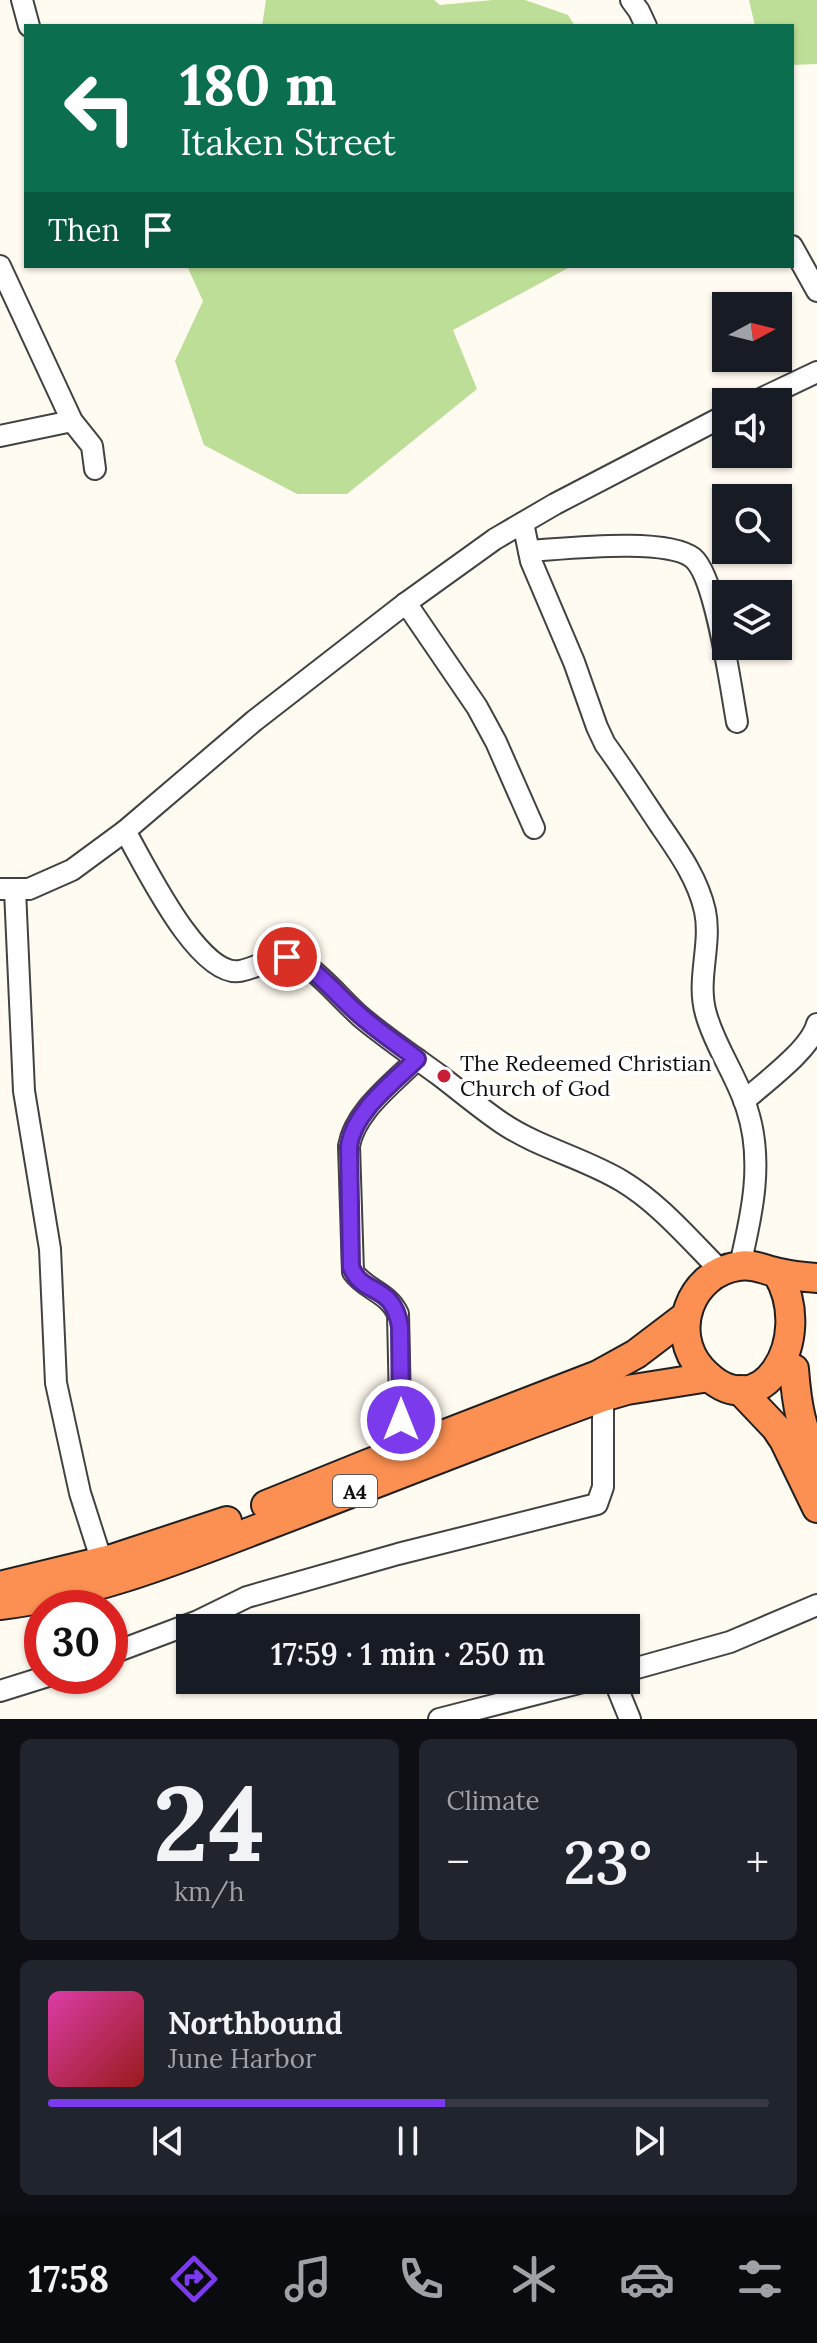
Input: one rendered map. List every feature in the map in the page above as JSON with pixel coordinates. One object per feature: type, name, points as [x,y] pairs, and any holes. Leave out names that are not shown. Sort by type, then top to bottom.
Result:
[{"type":"highway","points":[[730,1268],[759,1266],[777,1273],[817,1278]]},
{"type":"highway","name":"A4","points":[[0,1586],[102,1562],[233,1519],[598,1375],[636,1354],[686,1316],[692,1297],[704,1282],[730,1268]]},
{"type":"highway","points":[[777,1273],[791,1284],[804,1305],[809,1330],[797,1408],[803,1433],[817,1462]]},
{"type":"highway","points":[[686,1316],[685,1339],[694,1360],[709,1377],[724,1386],[740,1390],[764,1388],[785,1377],[806,1351]]},
{"type":"highway","name":"A4","points":[[0,1605],[111,1582],[603,1397],[627,1390],[709,1377]]},
{"type":"highway","points":[[740,1390],[784,1440],[817,1508]]},
{"type":"street","points":[[22,0],[28,24]]},
{"type":"street","points":[[631,0],[645,24]]},
{"type":"street","points":[[794,250],[817,291]]},
{"type":"street","points":[[0,266],[72,421],[92,446],[95,469]]},
{"type":"street","points":[[790,388],[815,378]]},
{"type":"street","points":[[0,436],[72,421]]},
{"type":"street","points":[[102,1562],[80,1493],[56,1383],[50,1249],[24,1091],[8,890],[42,884],[72,870],[125,831],[254,721],[406,603],[495,539],[712,422]]},
{"type":"street","points":[[125,831],[186,936],[211,961],[230,971],[240,971],[276,958],[297,960],[309,967],[364,1019],[501,1123],[545,1147],[622,1180],[730,1268],[753,1209],[756,1190],[752,1131],[744,1101],[705,1013],[702,994],[707,936],[705,912],[696,883],[597,727],[574,662],[547,602],[523,523]]},
{"type":"street","points":[[529,551],[624,546],[669,549],[691,557],[700,565],[707,579],[737,722]]},
{"type":"street","points":[[406,603],[477,707],[534,828]]},
{"type":"street","points":[[744,1101],[803,1048],[817,1024]]},
{"type":"street","points":[[401,1451],[398,1314],[393,1303],[358,1279],[353,1272],[349,1146],[359,1117],[417,1059]]},
{"type":"street","points":[[128,1647],[198,1621],[247,1597],[398,1554],[597,1504],[603,1487],[603,1397]]},
{"type":"street","points":[[640,1667],[730,1642],[817,1605]]},
{"type":"street","points":[[0,1691],[24,1684]]},
{"type":"street","points":[[439,1719],[536,1694]]},
{"type":"street","points":[[620,1694],[630,1719]]},
{"type":"green space","points":[[266,0],[434,0],[440,5],[525,0],[568,15],[574,24],[262,24]]},
{"type":"green space","points":[[749,0],[817,0],[817,64],[794,65],[794,24],[755,24]]},
{"type":"green space","points":[[188,268],[568,268],[453,330],[477,389],[347,494],[297,494],[204,445],[175,361],[203,301]]},
{"type":"place","name":"The Redeemed Christian Church of God","points":[[444,1076]]},
{"type":"route","points":[[287,957],[309,967],[364,1019],[417,1059],[359,1117],[349,1146],[351,1267],[358,1279],[393,1303],[398,1314],[401,1420]]}]
